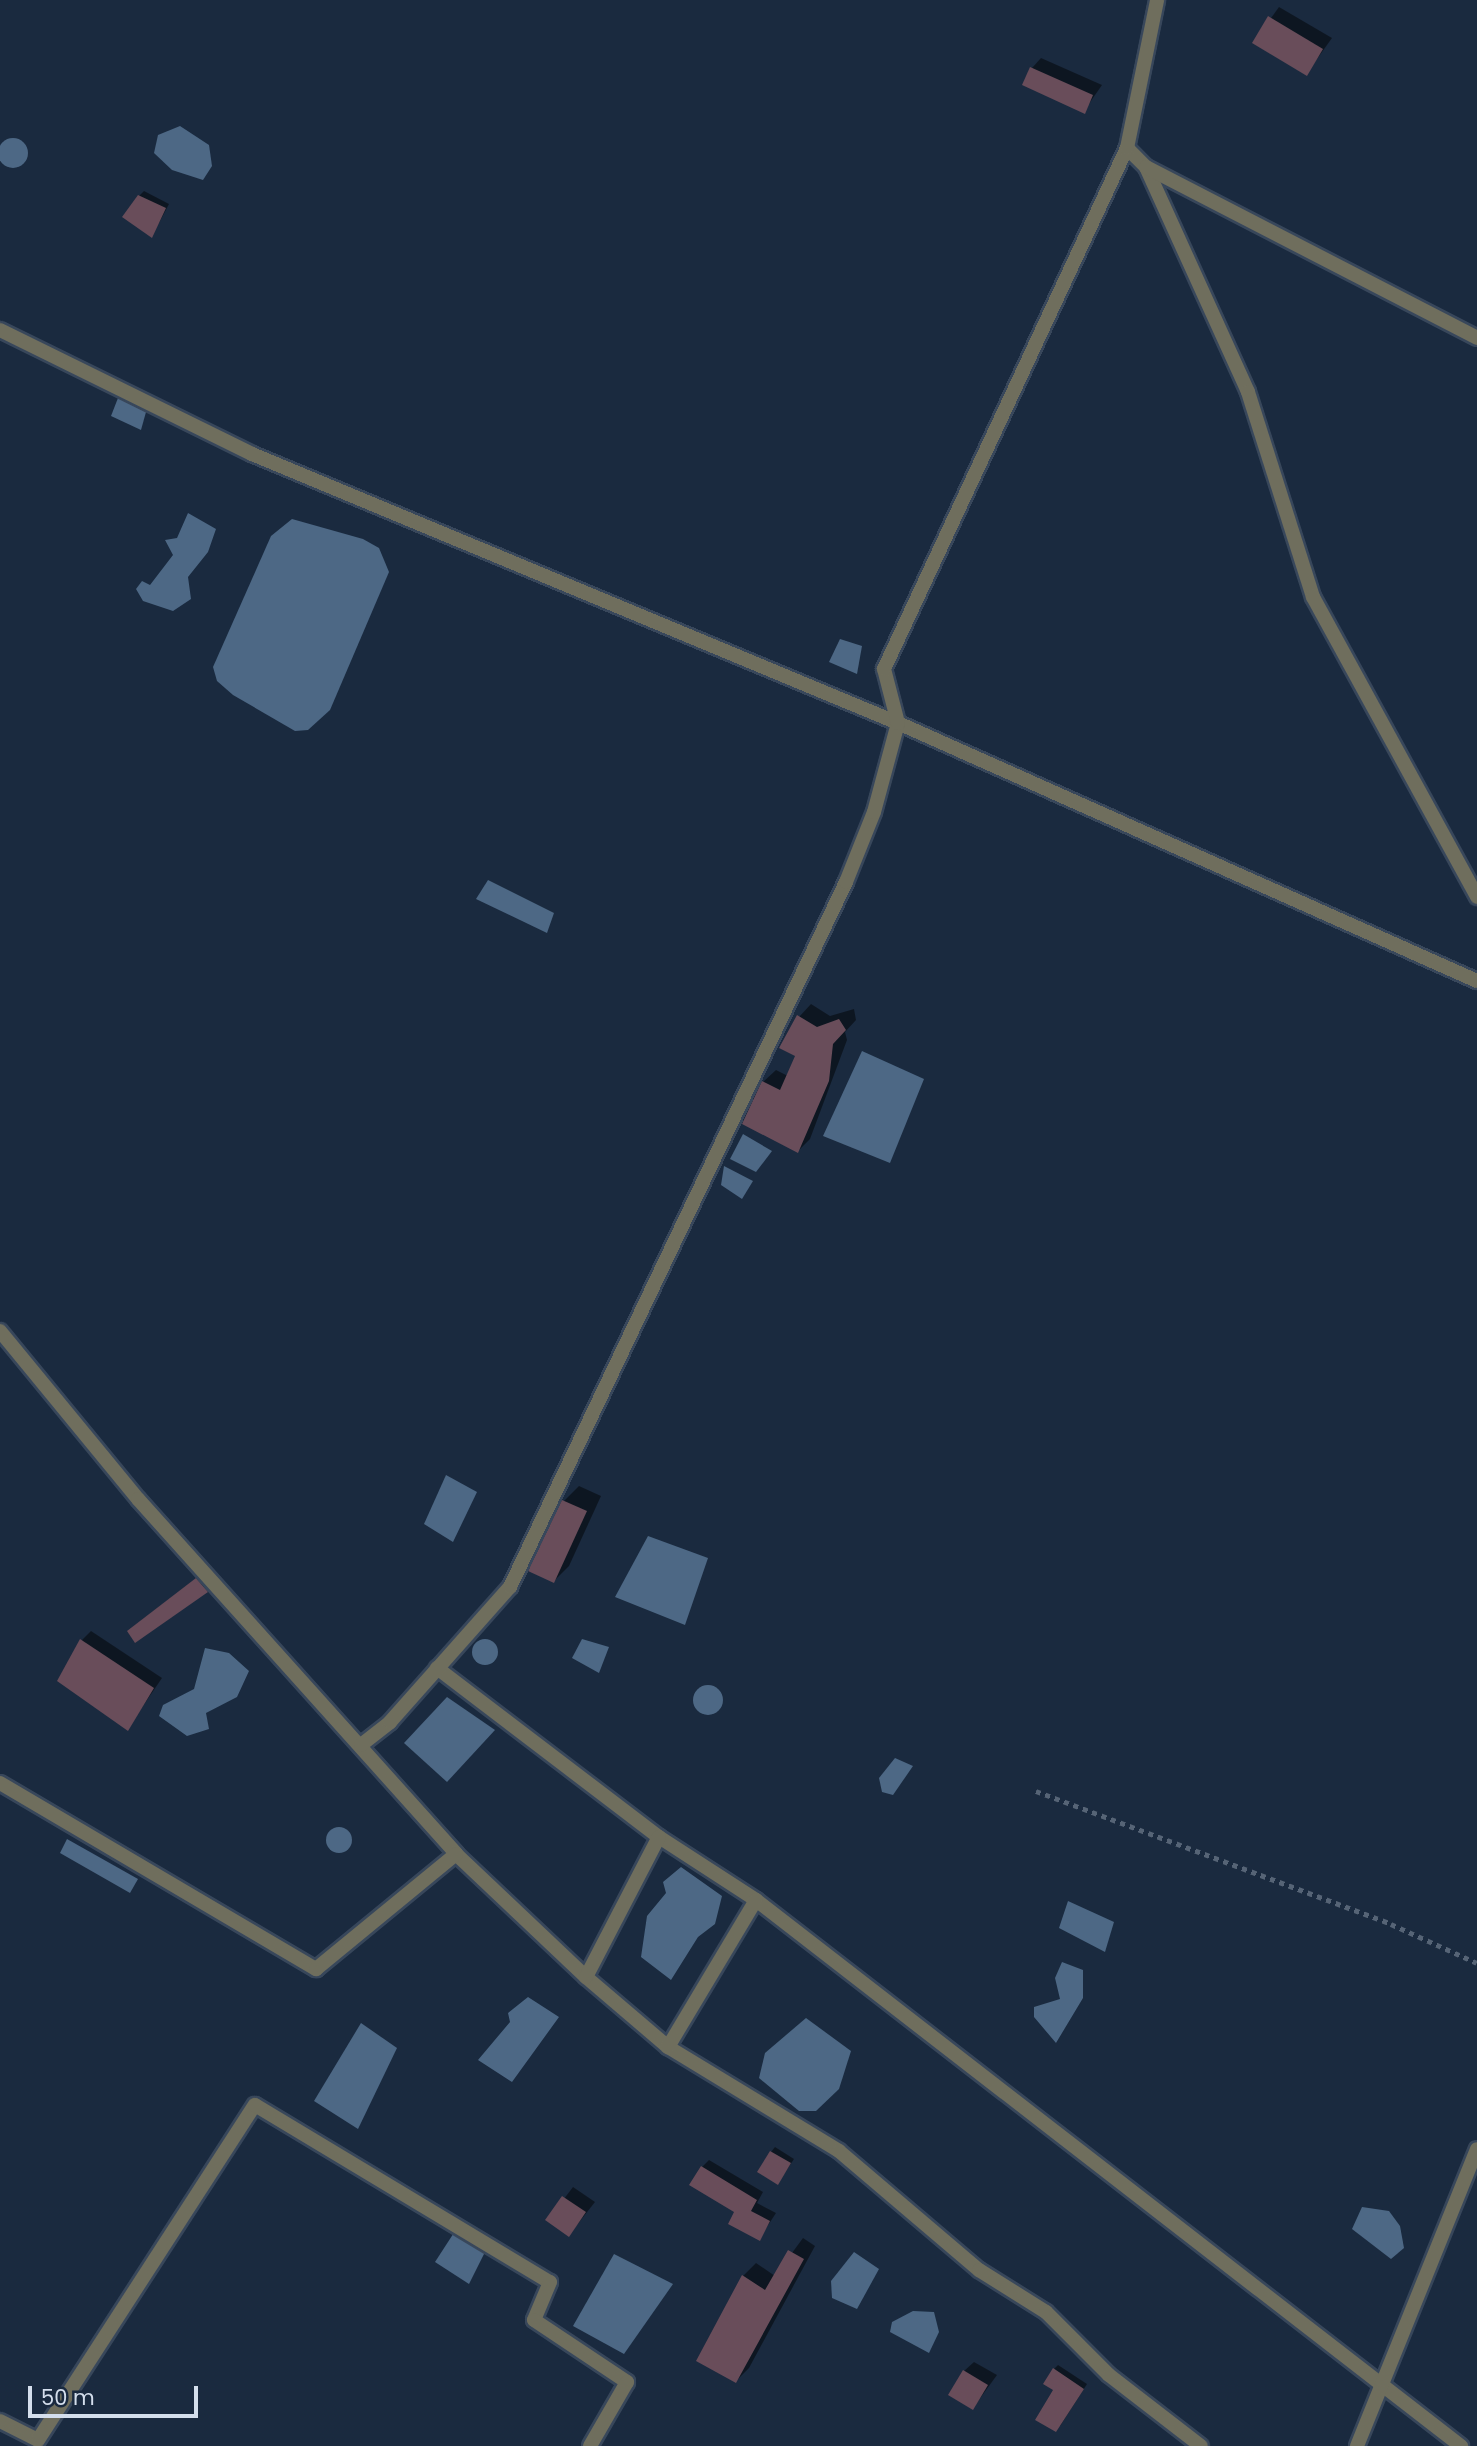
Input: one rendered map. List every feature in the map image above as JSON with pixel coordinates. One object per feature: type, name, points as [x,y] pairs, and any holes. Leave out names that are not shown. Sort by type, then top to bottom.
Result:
[{"type":"street","points":[[361,1745],[438,1668],[510,1587],[846,882],[874,812],[898,723],[884,669],[1127,148],[1157,0]]},
{"type":"street","points":[[1127,148],[1146,167],[1477,338]]},
{"type":"street","points":[[1146,167],[1248,392],[1313,597],[1477,897]]},
{"type":"street","points":[[0,330],[252,454],[898,723],[1477,981]]},
{"type":"street","points":[[0,1331],[138,1499],[456,1854],[586,1977],[668,2047],[839,2151],[979,2270],[1046,2312],[1109,2375],[1201,2446]]},
{"type":"street","points":[[438,1668],[659,1837],[756,1900],[1380,2387],[1461,2446]]},
{"type":"street","points":[[0,1783],[316,1969],[456,1854]]},
{"type":"street","points":[[586,1977],[659,1837]]},
{"type":"street","points":[[668,2047],[756,1900]]},
{"type":"street","points":[[0,2421],[38,2440],[255,2105],[550,2282],[534,2320],[627,2382],[590,2446]]},
{"type":"street","points":[[1357,2446],[1477,2149]]},
{"type":"path","points":[[1035,1791],[1391,1924],[1477,1963]]},
{"type":"water","points":[[180,126],[209,145],[212,166],[203,180],[172,170],[154,153],[158,135]]},
{"type":"water","points":[[13,138],[24,142],[28,153],[24,164],[13,168],[2,164],[-2,153],[2,142]]},
{"type":"water","points":[[118,398],[146,412],[141,430],[111,416]]},
{"type":"water","points":[[188,513],[216,529],[208,552],[188,577],[191,599],[173,611],[143,601],[136,589],[142,581],[150,585],[173,555],[165,540],[177,538]]},
{"type":"water","points":[[292,519],[363,539],[379,548],[389,572],[330,710],[308,730],[295,731],[233,695],[217,681],[213,667],[271,536]]},
{"type":"water","points":[[840,639],[862,646],[857,674],[829,662]]},
{"type":"water","points":[[488,880],[554,913],[547,933],[476,899]]},
{"type":"water","points":[[862,1051],[924,1079],[890,1163],[823,1136]]},
{"type":"water","points":[[743,1134],[772,1151],[756,1172],[730,1159]]},
{"type":"water","points":[[724,1166],[753,1181],[742,1199],[721,1185]]},
{"type":"water","points":[[446,1475],[477,1492],[453,1542],[424,1524]]},
{"type":"water","points":[[648,1536],[708,1558],[685,1625],[615,1597]]},
{"type":"water","points":[[485,1639],[494,1643],[498,1652],[494,1661],[485,1665],[476,1661],[472,1652],[476,1643]]},
{"type":"water","points":[[582,1639],[609,1647],[599,1673],[572,1658]]},
{"type":"water","points":[[205,1648],[229,1653],[249,1671],[237,1697],[206,1713],[209,1729],[187,1736],[159,1716],[163,1705],[194,1689]]},
{"type":"water","points":[[708,1685],[719,1689],[723,1700],[719,1711],[708,1715],[697,1711],[693,1700],[697,1689]]},
{"type":"water","points":[[447,1697],[495,1730],[447,1782],[404,1743]]},
{"type":"water","points":[[895,1758],[913,1766],[893,1795],[882,1792],[879,1778]]},
{"type":"water","points":[[339,1827],[348,1831],[352,1840],[348,1849],[339,1853],[330,1849],[326,1840],[330,1831]]},
{"type":"water","points":[[67,1839],[138,1879],[130,1893],[60,1853]]},
{"type":"water","points":[[681,1867],[722,1896],[715,1924],[698,1937],[671,1980],[641,1957],[647,1916],[666,1893],[663,1882]]},
{"type":"water","points":[[1068,1901],[1114,1922],[1105,1952],[1059,1928]]},
{"type":"water","points":[[1062,1962],[1083,1970],[1083,1998],[1056,2043],[1034,2017],[1034,2007],[1060,1999],[1055,1978]]},
{"type":"water","points":[[528,1997],[559,2017],[512,2082],[478,2060],[510,2022],[508,2013]]},
{"type":"water","points":[[806,2018],[851,2051],[839,2089],[816,2111],[799,2111],[759,2078],[765,2053]]},
{"type":"water","points":[[361,2023],[397,2048],[358,2129],[314,2101]]},
{"type":"water","points":[[1362,2207],[1389,2211],[1400,2226],[1404,2248],[1391,2259],[1352,2229]]},
{"type":"water","points":[[459,2225],[489,2244],[469,2284],[435,2262]]},
{"type":"water","points":[[854,2252],[879,2269],[857,2309],[832,2298],[831,2281]]},
{"type":"water","points":[[614,2254],[673,2284],[624,2354],[573,2326]]},
{"type":"water","points":[[913,2311],[934,2312],[939,2332],[929,2353],[890,2332],[892,2322]]},
{"type":"building","points":[[1268,16],[1323,49],[1307,76],[1252,43]]},
{"type":"building","points":[[1030,67],[1093,95],[1085,114],[1022,85]]},
{"type":"building","points":[[138,195],[166,208],[152,238],[122,217]]},
{"type":"building","points":[[797,1015],[817,1027],[839,1019],[846,1030],[833,1044],[829,1081],[798,1153],[742,1124],[762,1081],[780,1090],[795,1056],[779,1048]]},
{"type":"building","points":[[562,1500],[587,1511],[554,1583],[528,1571]]},
{"type":"building","points":[[196,1578],[208,1592],[135,1643],[127,1631]]},
{"type":"building","points":[[80,1639],[154,1688],[128,1731],[57,1681]]},
{"type":"building","points":[[770,2151],[791,2163],[778,2185],[757,2172]]},
{"type":"building","points":[[701,2166],[757,2200],[751,2211],[770,2221],[760,2241],[728,2224],[734,2212],[689,2185]]},
{"type":"building","points":[[562,2196],[586,2212],[569,2237],[545,2220]]},
{"type":"building","points":[[788,2250],[804,2259],[736,2383],[696,2361],[742,2275],[765,2290]]},
{"type":"building","points":[[1053,2368],[1084,2389],[1056,2432],[1035,2420],[1053,2390],[1043,2384]]},
{"type":"building","points":[[963,2370],[988,2385],[973,2410],[948,2395]]}]
